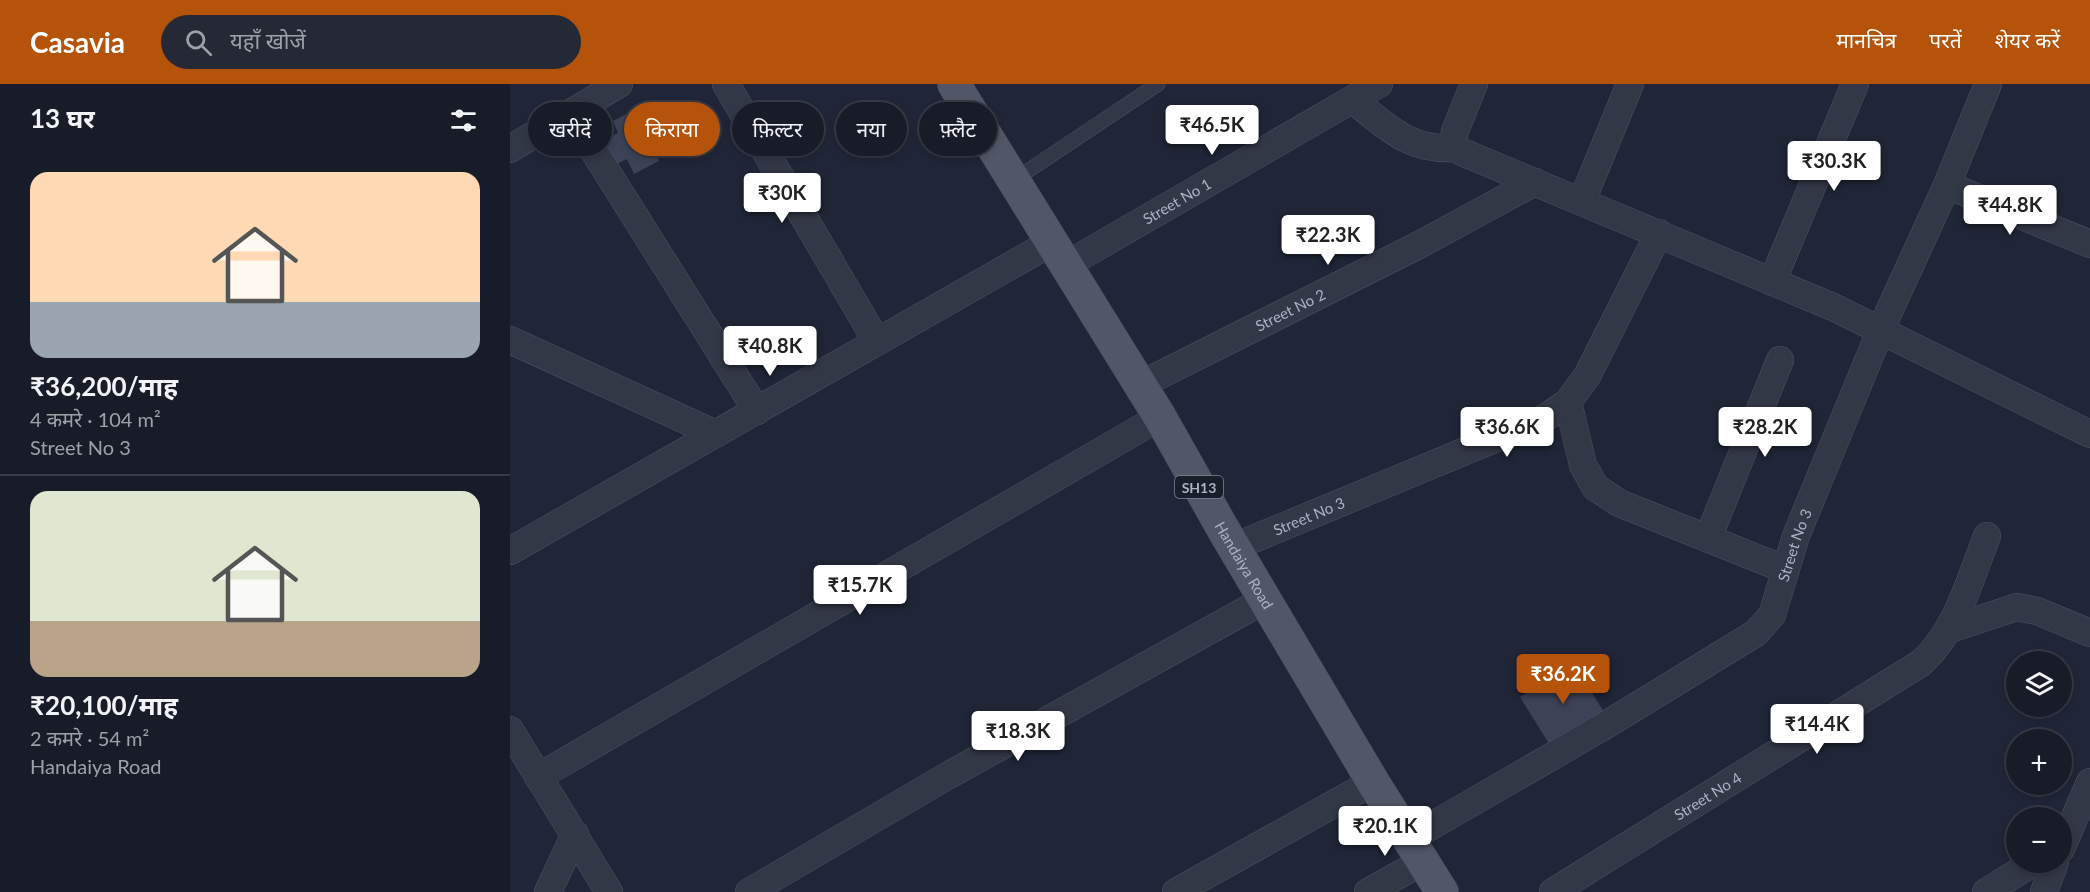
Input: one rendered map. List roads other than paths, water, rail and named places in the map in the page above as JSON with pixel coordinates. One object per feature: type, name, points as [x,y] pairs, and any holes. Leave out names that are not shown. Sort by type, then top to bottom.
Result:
[{"type":"main road","name":"Handaiya Road","points":[[954,84],[1160,417],[1234,548],[1373,782],[1442,892]]},
{"type":"street","points":[[589,102],[619,84]]},
{"type":"street","points":[[726,84],[877,342]]},
{"type":"street","name":"Street No 1","points":[[510,551],[877,342],[1059,254],[1353,100],[1379,84]]},
{"type":"street","points":[[1455,148],[1453,143],[1455,131],[1474,84]]},
{"type":"street","points":[[1582,201],[1630,84]]},
{"type":"street","points":[[1772,282],[1855,84]]},
{"type":"street","name":"Street No 3","points":[[1368,892],[1417,850],[1601,728],[1756,633],[1772,615],[1784,568],[1881,329],[1947,185],[1988,84]]},
{"type":"street","points":[[1353,100],[1411,143],[1439,149],[1455,148],[1659,233],[1881,329],[1983,383],[2090,434]]},
{"type":"street","points":[[510,149],[528,138]]},
{"type":"street","points":[[597,156],[757,411]]},
{"type":"street","name":"Street No 2","points":[[1140,385],[1427,241],[1535,182]]},
{"type":"street","points":[[1947,185],[2090,244]]},
{"type":"street","name":"Street No 3","points":[[1234,548],[1545,418],[1568,402],[1587,376],[1659,233]]},
{"type":"street","points":[[510,340],[716,434]]},
{"type":"street","points":[[1708,538],[1780,360]]},
{"type":"street","points":[[1568,402],[1583,465],[1595,487],[1619,503],[1784,568]]},
{"type":"street","points":[[538,777],[1160,417]]},
{"type":"street","name":"Street No 4","points":[[1553,892],[1921,663],[1938,649],[1950,629],[1987,536]]},
{"type":"street","points":[[749,892],[949,775],[1266,599]]},
{"type":"street","points":[[1950,629],[2017,607],[2037,611],[2090,633]]},
{"type":"street","points":[[510,730],[609,892]]},
{"type":"street","points":[[1176,892],[1373,782]]},
{"type":"street","points":[[2072,823],[2090,782]]},
{"type":"street","points":[[548,892],[574,834]]},
{"type":"street","points":[[1986,892],[2016,873]]},
{"type":"street","points":[[2044,892],[2051,873]]},
{"type":"lane","points":[[1014,180],[1158,84]]}]
